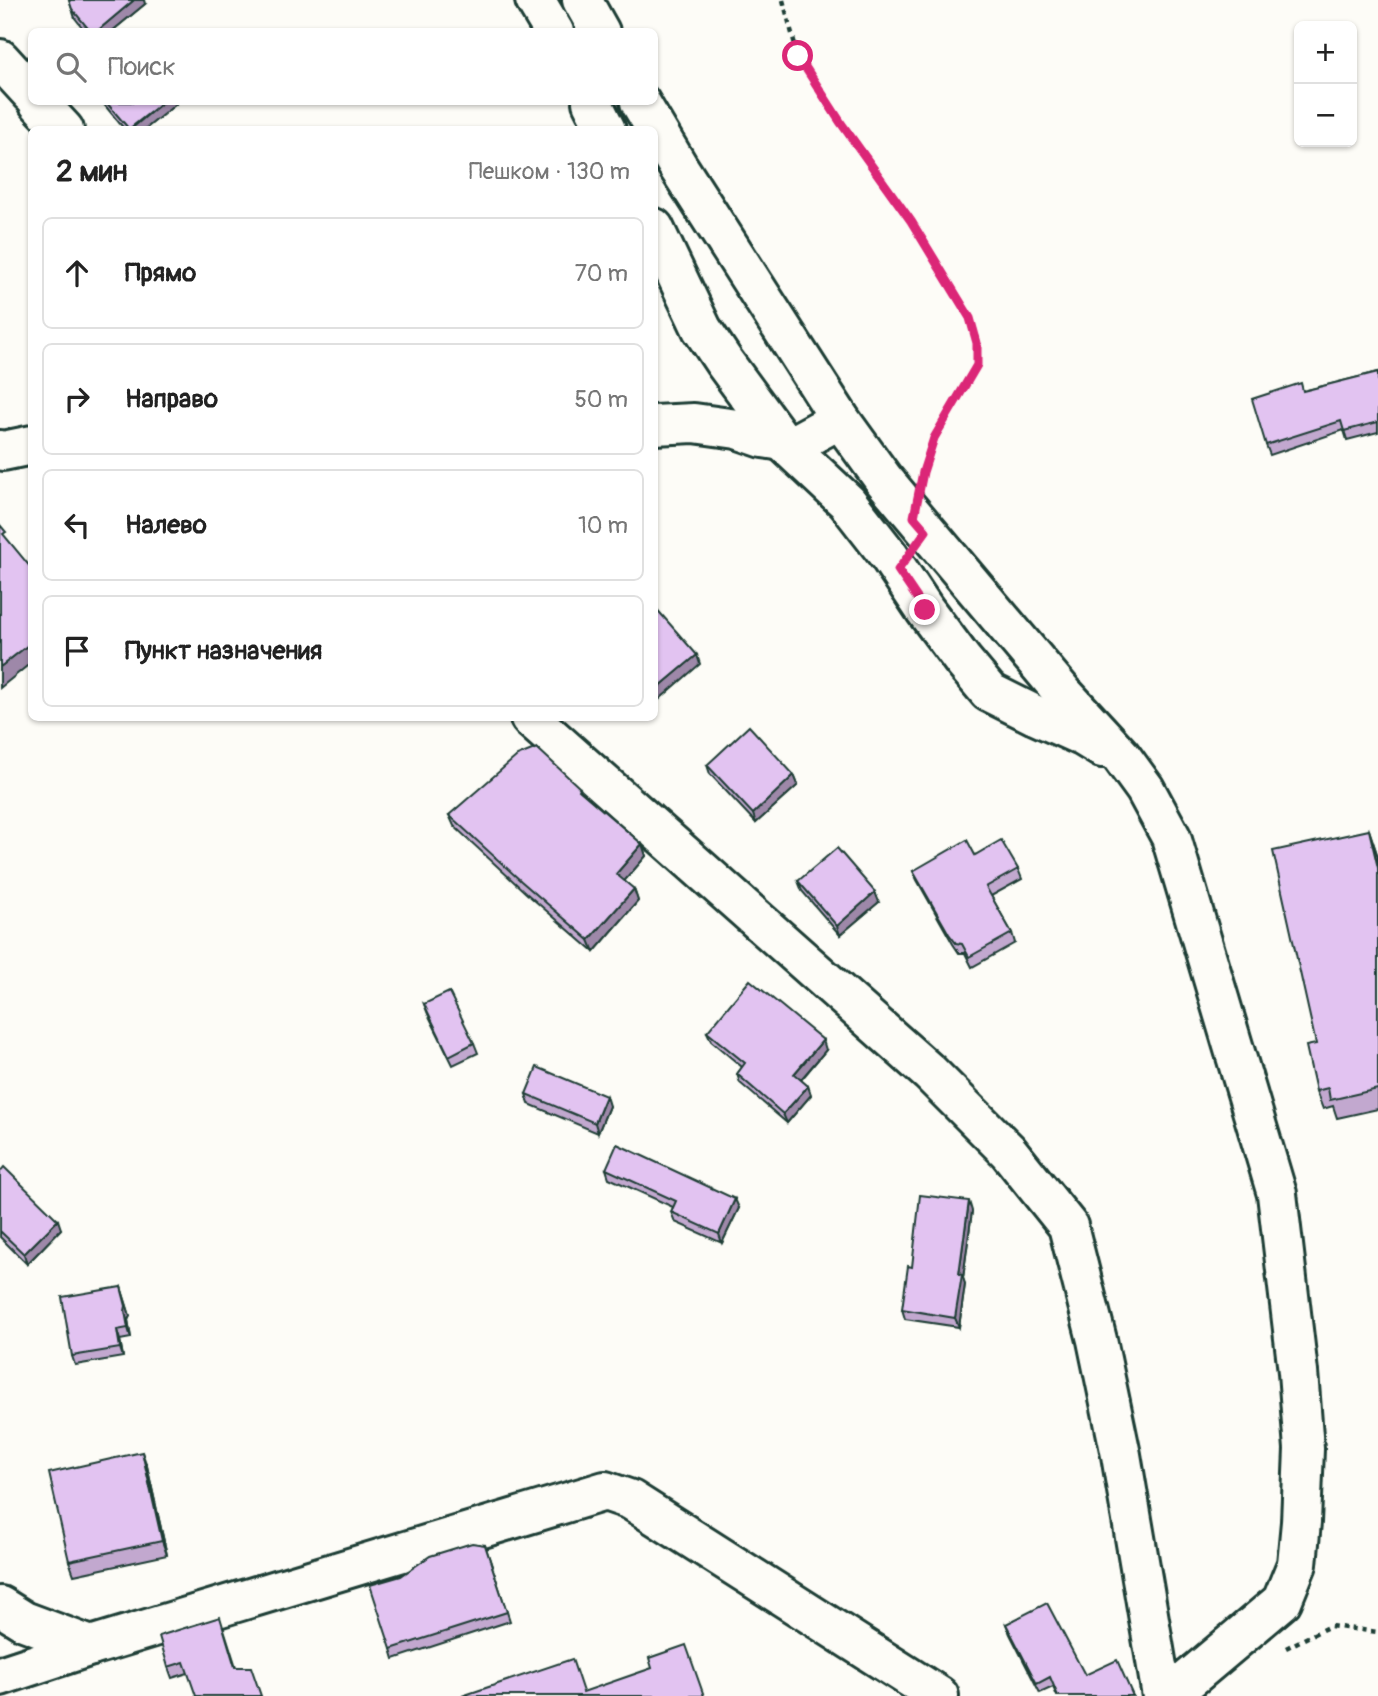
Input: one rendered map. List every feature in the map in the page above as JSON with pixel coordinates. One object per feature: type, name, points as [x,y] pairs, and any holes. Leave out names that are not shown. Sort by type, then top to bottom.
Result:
[{"type":"street","points":[[535,0],[552,28]]},
{"type":"street","points":[[582,0],[598,28]]},
{"type":"street","points":[[0,59],[28,90]]},
{"type":"street","points":[[41,105],[60,126]]},
{"type":"street","points":[[594,105],[604,126]]},
{"type":"street","points":[[642,105],[654,126]]},
{"type":"street","points":[[658,132],[840,419],[884,481],[1124,761],[1145,789],[1171,837],[1277,1194],[1298,1372],[1304,1449],[1297,1564],[1282,1601],[1169,1696]]},
{"type":"street","points":[[658,236],[702,329],[782,441],[847,502],[963,661],[989,692],[1084,737],[1124,761]]},
{"type":"street","points":[[658,425],[694,423],[737,429],[763,438],[796,443],[840,419]]},
{"type":"street","points":[[0,450],[28,446]]},
{"type":"street","points":[[898,570],[920,524]]},
{"type":"street","points":[[533,721],[930,1073],[1008,1151],[1068,1226],[1097,1340],[1121,1455],[1163,1696]]},
{"type":"street","points":[[0,1676],[91,1646],[606,1491],[631,1500],[939,1696]]},
{"type":"street","points":[[0,1606],[24,1621],[91,1646]]},
{"type":"path","points":[[783,0],[798,56],[841,123],[911,221],[970,318],[977,343],[977,365],[934,438],[923,472],[920,524]]},
{"type":"path","points":[[1284,1649],[1330,1626],[1378,1632]]},
{"type":"building","points":[[69,0],[134,0],[101,28],[88,28],[72,9]]},
{"type":"building","points":[[109,105],[159,105],[133,126],[126,126]]},
{"type":"building","points":[[1378,372],[1378,422],[1344,431],[1341,421],[1266,445],[1252,399],[1301,383],[1303,391]]},
{"type":"building","points":[[0,525],[6,532],[3,534],[28,564],[28,645],[0,667]]},
{"type":"building","points":[[658,611],[697,655],[658,688]]},
{"type":"building","points":[[749,726],[794,775],[753,814],[707,765]]},
{"type":"building","points":[[537,748],[580,788],[579,790],[642,844],[616,874],[634,889],[589,940],[449,815],[517,756]]},
{"type":"building","points":[[1369,830],[1378,868],[1378,1089],[1330,1100],[1328,1088],[1316,1091],[1306,1046],[1316,1044],[1273,851]]},
{"type":"building","points":[[967,840],[975,855],[1001,840],[1018,869],[986,887],[1012,933],[969,957],[962,944],[956,943],[949,934],[913,871]]},
{"type":"building","points":[[837,848],[875,892],[837,926],[798,881]]},
{"type":"building","points":[[750,980],[823,1040],[794,1074],[808,1086],[783,1114],[737,1074],[745,1063],[707,1032]]},
{"type":"building","points":[[449,992],[474,1043],[449,1056],[424,1004]]},
{"type":"building","points":[[537,1067],[606,1096],[595,1123],[526,1094]]},
{"type":"building","points":[[617,1144],[735,1199],[719,1234],[671,1212],[676,1201],[606,1169]]},
{"type":"building","points":[[4,1167],[58,1220],[24,1254],[0,1231],[0,1172]]},
{"type":"building","points":[[920,1195],[969,1201],[955,1318],[902,1309],[908,1266],[912,1267]]},
{"type":"building","points":[[121,1287],[128,1328],[117,1330],[120,1348],[72,1356],[62,1297]]},
{"type":"building","points":[[142,1452],[162,1541],[69,1561],[49,1473]]},
{"type":"building","points":[[472,1543],[485,1545],[507,1612],[391,1649],[370,1585],[401,1576],[430,1556]]},
{"type":"building","points":[[1047,1603],[1085,1675],[1117,1660],[1133,1696],[1058,1696],[1050,1677],[1037,1684],[1006,1624]]},
{"type":"building","points":[[220,1617],[235,1667],[251,1667],[261,1696],[196,1696],[184,1662],[168,1667],[159,1636]]},
{"type":"building","points":[[686,1645],[704,1696],[462,1696],[572,1659],[583,1692],[652,1668],[649,1658]]},
{"type":"route","points":[[798,56],[841,123],[911,221],[970,318],[977,343],[977,365],[934,438],[923,472],[914,517],[926,531],[898,570],[925,610]]}]
